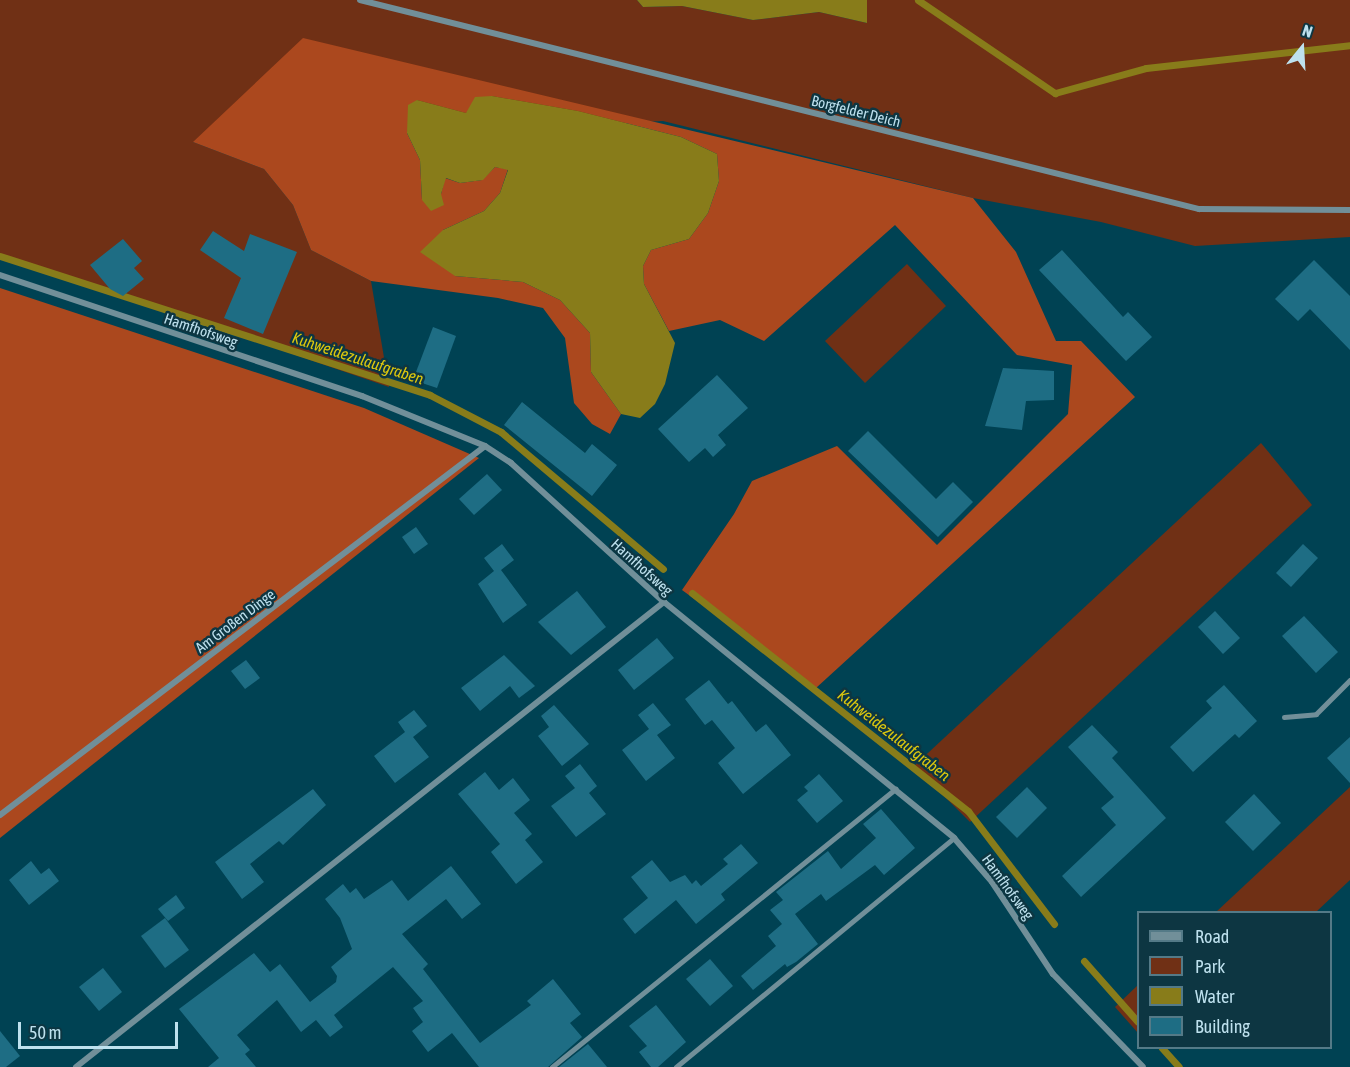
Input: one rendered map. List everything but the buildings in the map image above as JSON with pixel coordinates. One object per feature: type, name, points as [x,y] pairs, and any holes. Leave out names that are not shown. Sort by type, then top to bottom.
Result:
[{"type":"street","name":"Borgfelder Deich","points":[[360,0],[1199,209],[1350,210]]},
{"type":"street","name":"Hamfhofsweg","points":[[0,275],[362,396],[485,446],[511,463],[664,602],[954,838],[992,882],[1053,974],[1143,1067]]},
{"type":"street","name":"Am Großen Dinge","points":[[0,815],[485,446]]},
{"type":"street","points":[[76,1067],[664,602]]},
{"type":"lane","points":[[1284,717],[1316,714],[1350,680]]},
{"type":"lane","points":[[552,1067],[895,789]]},
{"type":"lane","points":[[676,1067],[954,838]]},
{"type":"green space","points":[[0,0],[637,0],[643,7],[682,6],[753,20],[819,12],[867,23],[867,0],[1350,0],[1350,237],[1195,246],[1101,222],[973,198],[663,121],[193,142],[264,169],[293,205],[311,250],[371,281],[389,387],[0,254]]},
{"type":"green space","points":[[907,264],[946,306],[865,383],[825,341]]},
{"type":"green space","points":[[1261,443],[1312,505],[970,822],[914,766]]},
{"type":"green space","points":[[1350,787],[1350,880],[1317,911],[1217,911]]},
{"type":"green space","points":[[1137,986],[1137,1032],[1115,1007]]},
{"type":"shaded area","points":[[303,38],[973,198],[1016,252],[1056,341],[1081,341],[1135,397],[816,688],[682,590],[734,514],[752,481],[837,446],[937,545],[1068,414],[1072,365],[1017,355],[895,225],[764,341],[720,320],[669,331],[644,284],[643,266],[651,250],[689,239],[708,213],[719,181],[717,154],[681,137],[578,111],[492,96],[466,113],[417,100],[407,133],[420,160],[422,200],[441,194],[445,178],[460,183],[482,180],[495,167],[508,169],[500,193],[484,211],[443,230],[455,276],[523,282],[560,300],[590,333],[591,372],[621,414],[610,434],[592,424],[574,403],[565,338],[543,308],[498,298],[371,281],[311,250],[293,205],[264,169],[193,142]]},
{"type":"shaded area","points":[[0,288],[364,408],[479,458],[0,838]]},
{"type":"water","points":[[637,0],[867,0],[867,23],[819,12],[753,20],[682,6],[643,7]]},
{"type":"water","points":[[492,96],[578,111],[681,137],[717,154],[719,181],[708,213],[689,239],[651,250],[643,266],[644,284],[675,343],[665,384],[655,404],[640,418],[621,414],[591,372],[590,333],[560,300],[523,282],[455,276],[420,252],[443,230],[484,211],[500,193],[508,170],[495,167],[483,180],[460,183],[446,178],[441,194],[444,205],[431,211],[422,200],[420,160],[407,133],[408,105],[417,100],[466,113],[475,97]]},
{"type":"waterway","points":[[918,0],[1055,93],[1146,68],[1350,45]]},
{"type":"waterway","name":"Kuhweidezulaufgraben","points":[[0,256],[430,395],[501,432],[663,569]]},
{"type":"waterway","name":"Kuhweidezulaufgraben","points":[[692,593],[968,811],[1054,924]]},
{"type":"waterway","name":"Kuhweidezulaufgraben","points":[[1084,961],[1137,1021]]},
{"type":"waterway","name":"Kuhweidezulaufgraben","points":[[1163,1049],[1179,1067]]}]
